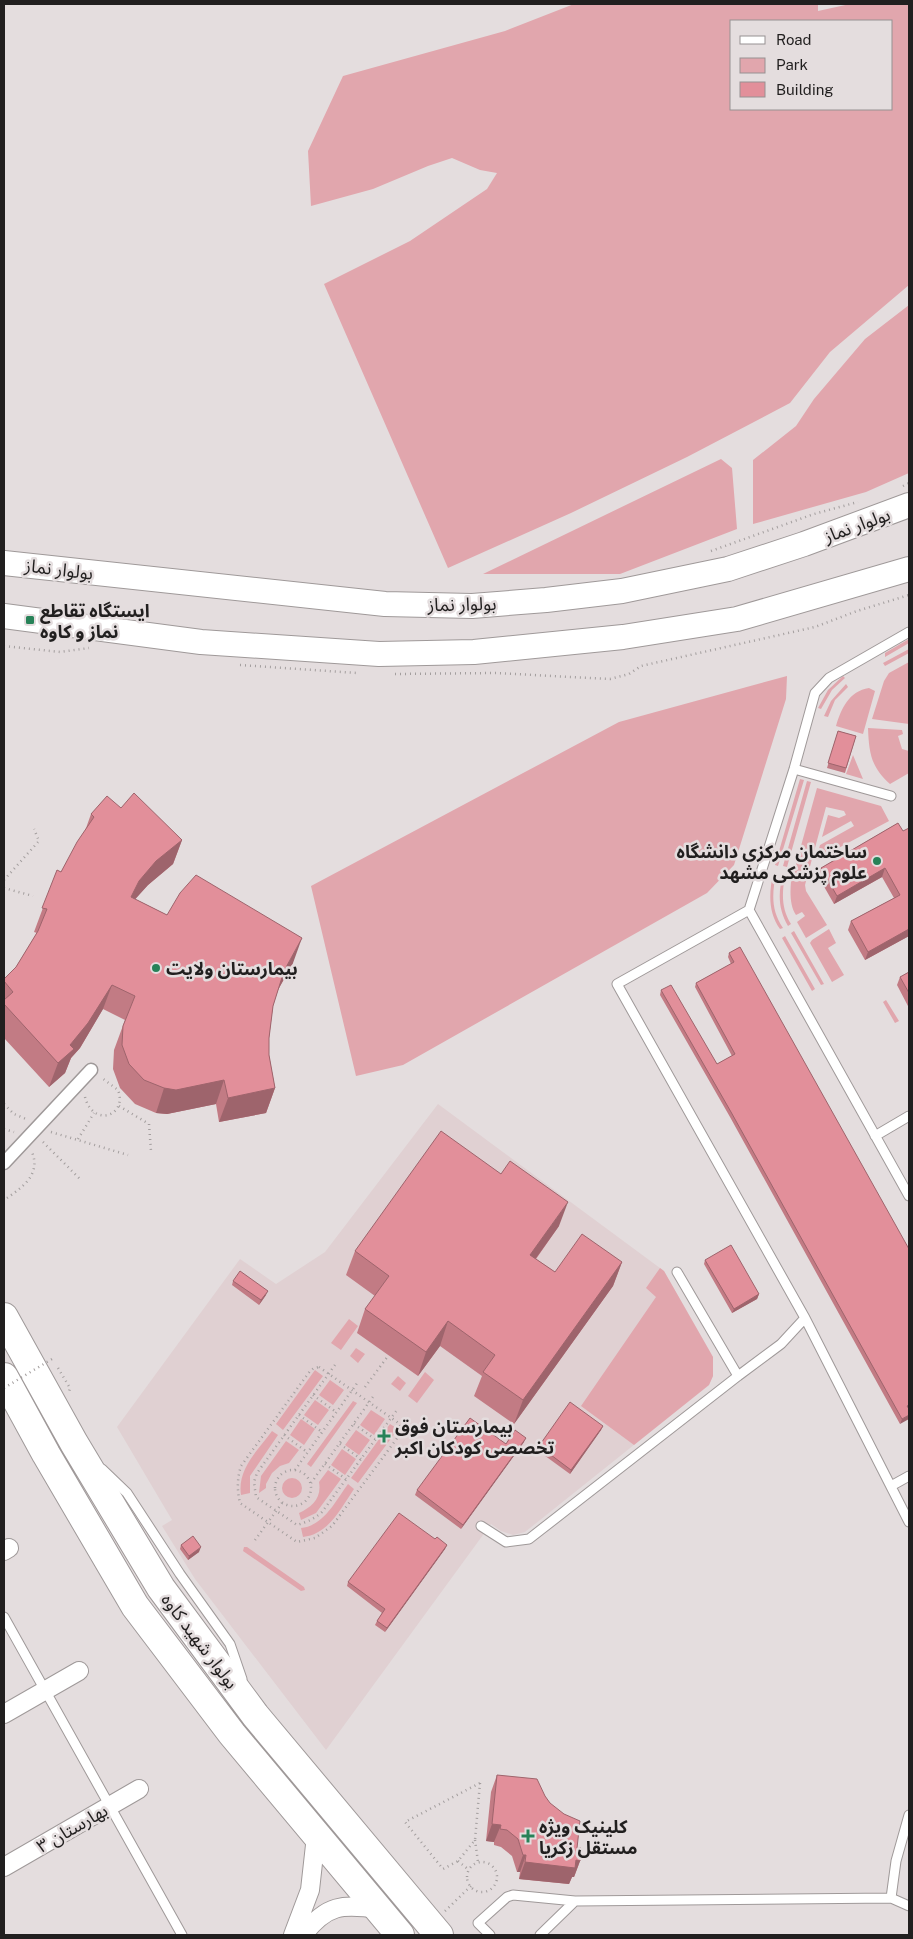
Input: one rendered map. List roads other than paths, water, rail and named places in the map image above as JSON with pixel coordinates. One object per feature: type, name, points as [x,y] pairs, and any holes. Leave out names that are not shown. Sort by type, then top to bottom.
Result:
[{"type":"main road","name":"بولوار نماز","points":[[4,562],[208,586],[385,604],[472,606],[622,591],[728,569],[813,541],[905,496]]},
{"type":"main road","points":[[4,616],[201,642],[379,654],[474,652],[623,636],[737,619],[909,569]]},
{"type":"main road","name":"بولوار شهید کاوه","points":[[4,1316],[74,1443],[161,1588],[254,1715],[442,1923]]},
{"type":"main road","name":"بولوار شهید کاوه","points":[[4,1377],[46,1454],[135,1606],[232,1734],[400,1935]]},
{"type":"street","points":[[4,1163],[91,1070]]},
{"type":"street","points":[[4,1714],[79,1671]]},
{"type":"street","name":"بهارستان ۳","points":[[4,1867],[139,1789]]},
{"type":"street","points":[[293,1935],[310,1890],[316,1836]]},
{"type":"street","points":[[303,1935],[312,1923],[333,1909],[349,1905],[379,1909]]},
{"type":"lane","points":[[909,632],[830,678],[815,693],[794,768],[749,910],[617,984],[805,1318],[909,1522]]},
{"type":"lane","points":[[794,768],[891,796]]},
{"type":"lane","points":[[749,910],[909,1196]]},
{"type":"lane","points":[[875,1136],[909,1116]]},
{"type":"lane","points":[[676,1272],[738,1376]]},
{"type":"lane","points":[[481,1526],[506,1542],[529,1539],[781,1344],[805,1318]]},
{"type":"lane","points":[[891,1486],[909,1476]]},
{"type":"lane","points":[[4,1617],[182,1935]]},
{"type":"lane","points":[[891,1898],[896,1861],[909,1814]]},
{"type":"lane","points":[[490,1935],[478,1923],[507,1897],[522,1895],[575,1901],[891,1898],[909,1906]]},
{"type":"lane","points":[[540,1935],[575,1901]]},
{"type":"place","name":"ایستگاه تقاطع نماز و کاوه","points":[[30,620]]},
{"type":"place","name":"ساختمان مرکزی دانشگاه علوم پزشکی مشهد","points":[[877,861]]},
{"type":"place","name":"بیمارستان ولایت","points":[[156,968]]},
{"type":"place","name":"بیمارستان فوق تخصصی کودکان اکبر","points":[[384,1436]]},
{"type":"place","name":"کلینیک ویژه مستقل زکریا","points":[[528,1836]]}]
